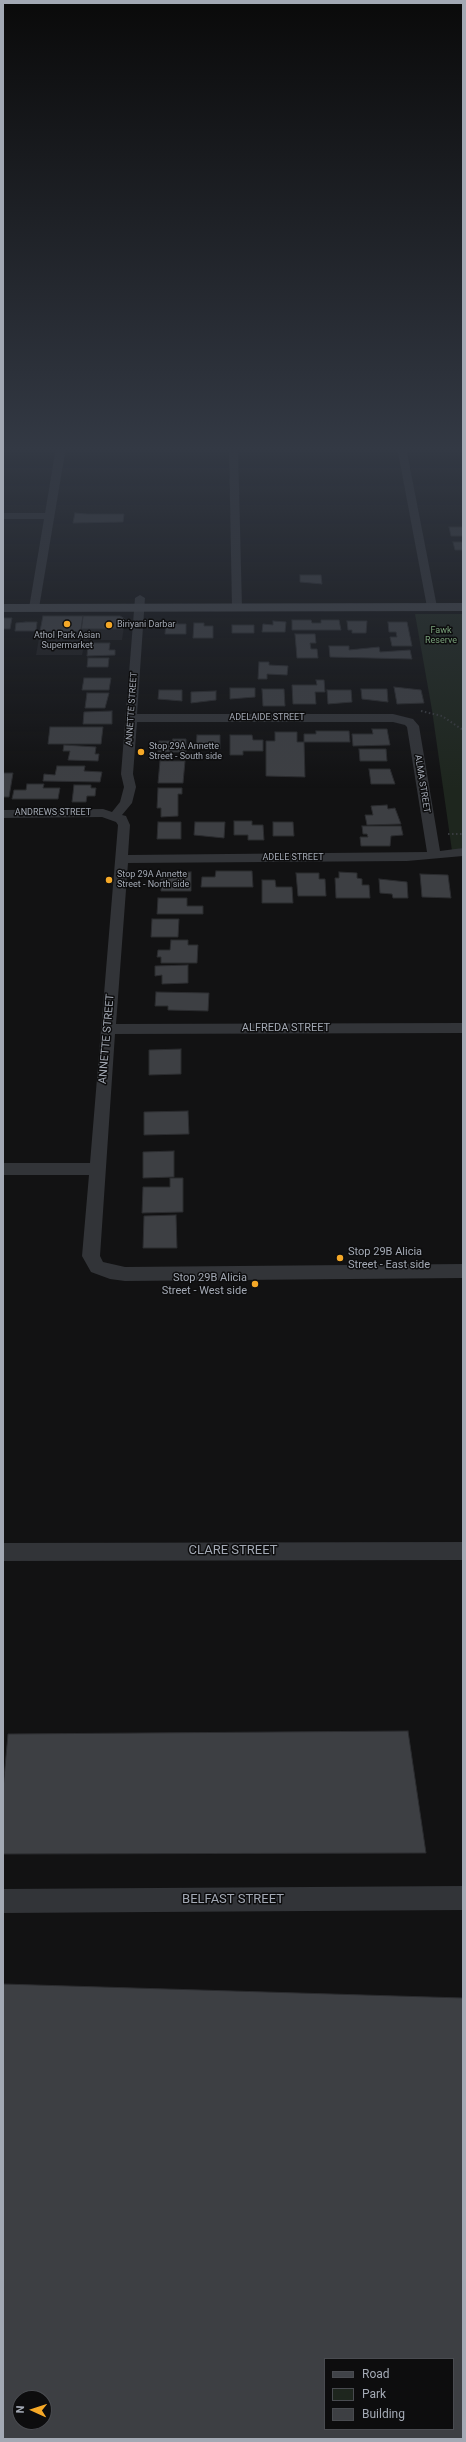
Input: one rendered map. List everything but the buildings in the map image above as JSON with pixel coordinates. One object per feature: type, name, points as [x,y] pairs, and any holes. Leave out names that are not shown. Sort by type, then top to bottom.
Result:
[{"type":"main road","points":[[3,598],[35,603],[237,603],[432,602],[463,597]]},
{"type":"main road","points":[[432,602],[463,607]]},
{"type":"main road","points":[[3,608],[35,603]]},
{"type":"street","points":[[35,603],[42,561]]},
{"type":"street","points":[[236,561],[237,603]]},
{"type":"street","points":[[424,561],[432,602]]},
{"type":"street","name":"ANNETTE STREET","points":[[140,603],[127,774],[130,787],[128,797],[109,814],[121,819],[124,825],[96,1169],[91,1256],[97,1267],[110,1272],[125,1274],[463,1271]]},
{"type":"street","name":"ADELAIDE STREET","points":[[132,718],[401,719]]},
{"type":"street","name":"ALMA STREET","points":[[401,719],[412,726],[434,856]]},
{"type":"street","name":"ANDREWS STREET","points":[[3,814],[109,814]]},
{"type":"street","name":"ADELE STREET","points":[[122,859],[434,856],[463,852]]},
{"type":"street","name":"ALFREDA STREET","points":[[108,1029],[463,1028]]},
{"type":"street","points":[[3,1169],[96,1169]]},
{"type":"street","name":"CLARE STREET","points":[[3,1552],[463,1550]]},
{"type":"street","name":"BELFAST STREET","points":[[3,1901],[463,1898]]},
{"type":"path","points":[[420,711],[442,716],[463,730]]},
{"type":"path","points":[[441,834],[463,834]]},
{"type":"shaded area","points":[[43,616],[125,619],[122,640],[85,640],[82,655],[36,655]]},
{"type":"green space","name":"Fawk Reserve","points":[[415,614],[463,614],[463,848],[452,851],[432,710]]},
{"type":"place","name":"Athol Park Asian Supermarket","points":[[67,624]]},
{"type":"place","name":"Biriyani Darbar","points":[[109,625]]},
{"type":"place","name":"Stop 29A Annette Street - South side","points":[[141,752]]},
{"type":"place","name":"Stop 29A Annette Street - North side","points":[[109,880]]},
{"type":"place","name":"Stop 29B Alicia Street - East side","points":[[340,1258]]},
{"type":"place","name":"Stop 29B Alicia Street - West side","points":[[255,1284]]}]
